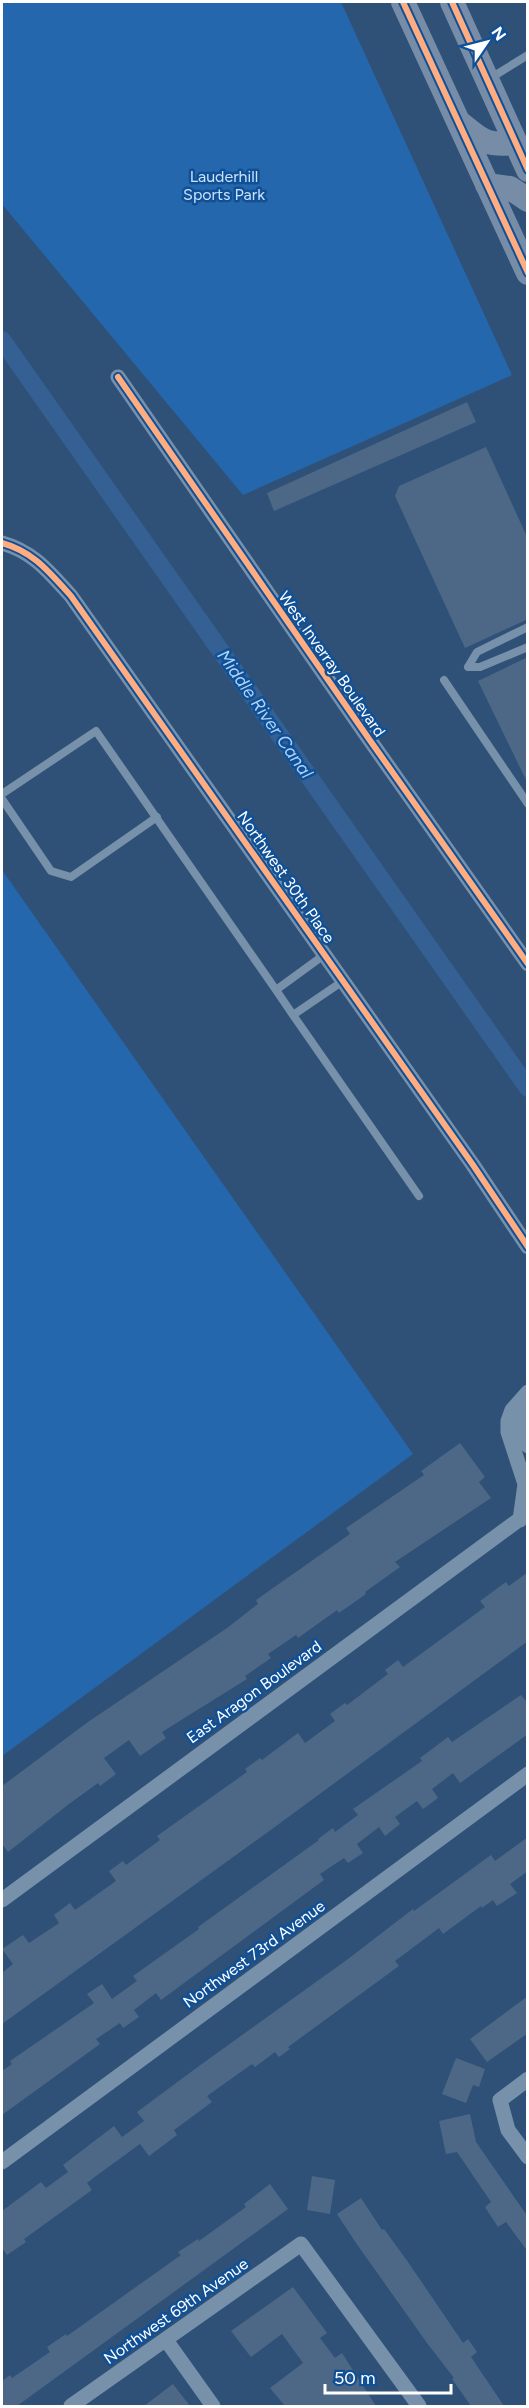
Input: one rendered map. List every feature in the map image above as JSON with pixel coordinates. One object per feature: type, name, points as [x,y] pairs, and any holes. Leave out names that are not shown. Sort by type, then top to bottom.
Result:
[{"type":"main road","points":[[403,2],[528,273]]},
{"type":"main road","points":[[452,2],[487,80],[518,141],[528,170]]},
{"type":"main road","points":[[457,120],[481,140],[496,145],[518,141]]},
{"type":"main road","points":[[487,185],[510,188],[528,200]]},
{"type":"street","name":"West Inverray Boulevard","points":[[118,377],[335,692],[528,964]]},
{"type":"street","name":"Northwest 30th Place","points":[[2,543],[38,560],[71,596],[526,1242]]},
{"type":"street","points":[[527,1400],[518,1434],[528,1446]]},
{"type":"street","points":[[524,1516],[525,1484],[508,1432],[508,1421],[512,1410],[527,1400]]},
{"type":"street","name":"East Aragon Boulevard","points":[[2,1900],[524,1516]]},
{"type":"street","name":"Northwest 73rd Avenue","points":[[2,2162],[528,1774]]},
{"type":"street","points":[[528,2079],[500,2100],[508,2130],[528,2157]]},
{"type":"street","name":"Northwest 69th Avenue","points":[[71,2406],[301,2244],[419,2406]]},
{"type":"street","points":[[166,2340],[213,2406]]},
{"type":"lane","points":[[487,80],[528,55]]},
{"type":"lane","points":[[528,627],[477,652],[468,667],[480,667],[528,646]]},
{"type":"lane","points":[[444,680],[528,804]]},
{"type":"lane","points":[[2,794],[96,731],[418,1196]]},
{"type":"lane","points":[[2,799],[51,871],[71,877],[156,818]]},
{"type":"lane","points":[[276,990],[324,955]]},
{"type":"lane","points":[[293,1015],[343,981]]},
{"type":"green space","name":"Lauderhill Sports Park","points":[[2,2],[341,2],[512,375],[243,495],[2,204]]},
{"type":"green space","points":[[2,870],[413,1454],[2,1756]]},
{"type":"building","points":[[467,402],[476,422],[274,511],[267,493]]},
{"type":"building","points":[[486,447],[528,539],[528,619],[465,648],[395,496],[399,486]]},
{"type":"building","points":[[528,657],[528,784],[478,681]]},
{"type":"building","points":[[460,1443],[485,1477],[479,1482],[491,1498],[395,1562],[400,1567],[339,1613],[337,1610],[298,1638],[296,1635],[268,1654],[271,1658],[245,1676],[247,1679],[162,1732],[166,1738],[140,1756],[129,1740],[104,1758],[116,1774],[100,1786],[98,1783],[8,1852],[2,1844],[2,1786],[88,1722],[227,1628],[258,1604],[256,1600],[350,1534],[346,1528],[424,1475],[421,1471]]},
{"type":"building","points":[[528,1572],[528,1641],[2,2024],[2,1973],[13,1964],[2,1949],[23,1935],[29,1943],[59,1923],[54,1915],[70,1903],[75,1910],[116,1881],[109,1871],[123,1861],[126,1865],[160,1840],[157,1836],[247,1772],[245,1769],[260,1758],[262,1760],[298,1733],[305,1743],[335,1721],[330,1714],[345,1703],[347,1705],[388,1674],[385,1670],[398,1660],[403,1667],[485,1607],[480,1601],[506,1582],[509,1586]]},
{"type":"building","points":[[521,1695],[528,1703],[528,1734],[460,1783],[453,1773],[432,1789],[438,1798],[423,1809],[417,1801],[395,1817],[400,1824],[385,1836],[379,1827],[357,1844],[363,1853],[348,1863],[344,1858],[320,1874],[324,1880],[161,2000],[156,1993],[134,2010],[139,2017],[123,2028],[120,2023],[96,2039],[100,2044],[2,2115],[2,2071],[12,2064],[10,2061],[94,2003],[87,1994],[102,1984],[112,1999],[137,1981],[133,1976],[199,1929],[198,1927],[333,1828],[335,1832],[358,1815],[353,1809],[422,1761],[420,1758],[448,1737],[452,1742]]},
{"type":"building","points":[[528,1837],[528,1871],[510,1884],[517,1893],[497,1906],[493,1900],[482,1908],[481,1906],[443,1934],[439,1928],[395,1961],[399,1966],[288,2047],[290,2049],[279,2057],[275,2052],[255,2067],[252,2064],[207,2096],[212,2102],[174,2130],[177,2135],[149,2156],[140,2144],[96,2176],[87,2183],[92,2190],[24,2239],[26,2242],[7,2255],[2,2248],[2,2211],[41,2182],[46,2188],[68,2172],[63,2165],[114,2126],[122,2137],[144,2121],[137,2112],[199,2066],[348,1959],[413,1909],[414,1911],[491,1855],[495,1861]]},
{"type":"building","points":[[528,1996],[528,2033],[487,2062],[470,2039]]},
{"type":"building","points":[[456,2058],[485,2069],[479,2087],[473,2085],[466,2103],[442,2094]]},
{"type":"building","points":[[470,2114],[476,2142],[528,2217],[528,2252],[506,2222],[498,2227],[485,2207],[491,2202],[457,2152],[446,2154],[439,2121]]},
{"type":"building","points":[[312,2176],[335,2180],[330,2214],[307,2210]]},
{"type":"building","points":[[270,2184],[288,2209],[17,2406],[2,2406],[2,2381],[10,2375],[12,2378],[50,2352],[47,2347],[66,2334],[67,2336],[181,2255],[178,2252],[198,2239],[199,2241],[246,2207],[244,2204]]},
{"type":"building","points":[[361,2198],[463,2343],[468,2339],[477,2352],[471,2357],[504,2406],[471,2406],[452,2379],[454,2378],[356,2243],[337,2214]]},
{"type":"building","points":[[293,2287],[327,2333],[320,2338],[335,2358],[342,2353],[376,2406],[285,2406],[270,2388],[303,2363],[282,2334],[251,2357],[231,2331]]},
{"type":"building","points":[[173,2384],[190,2406],[144,2406]]},
{"type":"waterway","name":"Middle River Canal","points":[[2,340],[528,1088]]},
{"type":"cycle path","points":[[403,2],[528,273]]},
{"type":"cycle path","points":[[452,2],[528,170]]},
{"type":"cycle path","points":[[118,377],[528,964]]},
{"type":"cycle path","points":[[2,543],[32,557],[71,596],[473,1165],[528,1247]]}]
